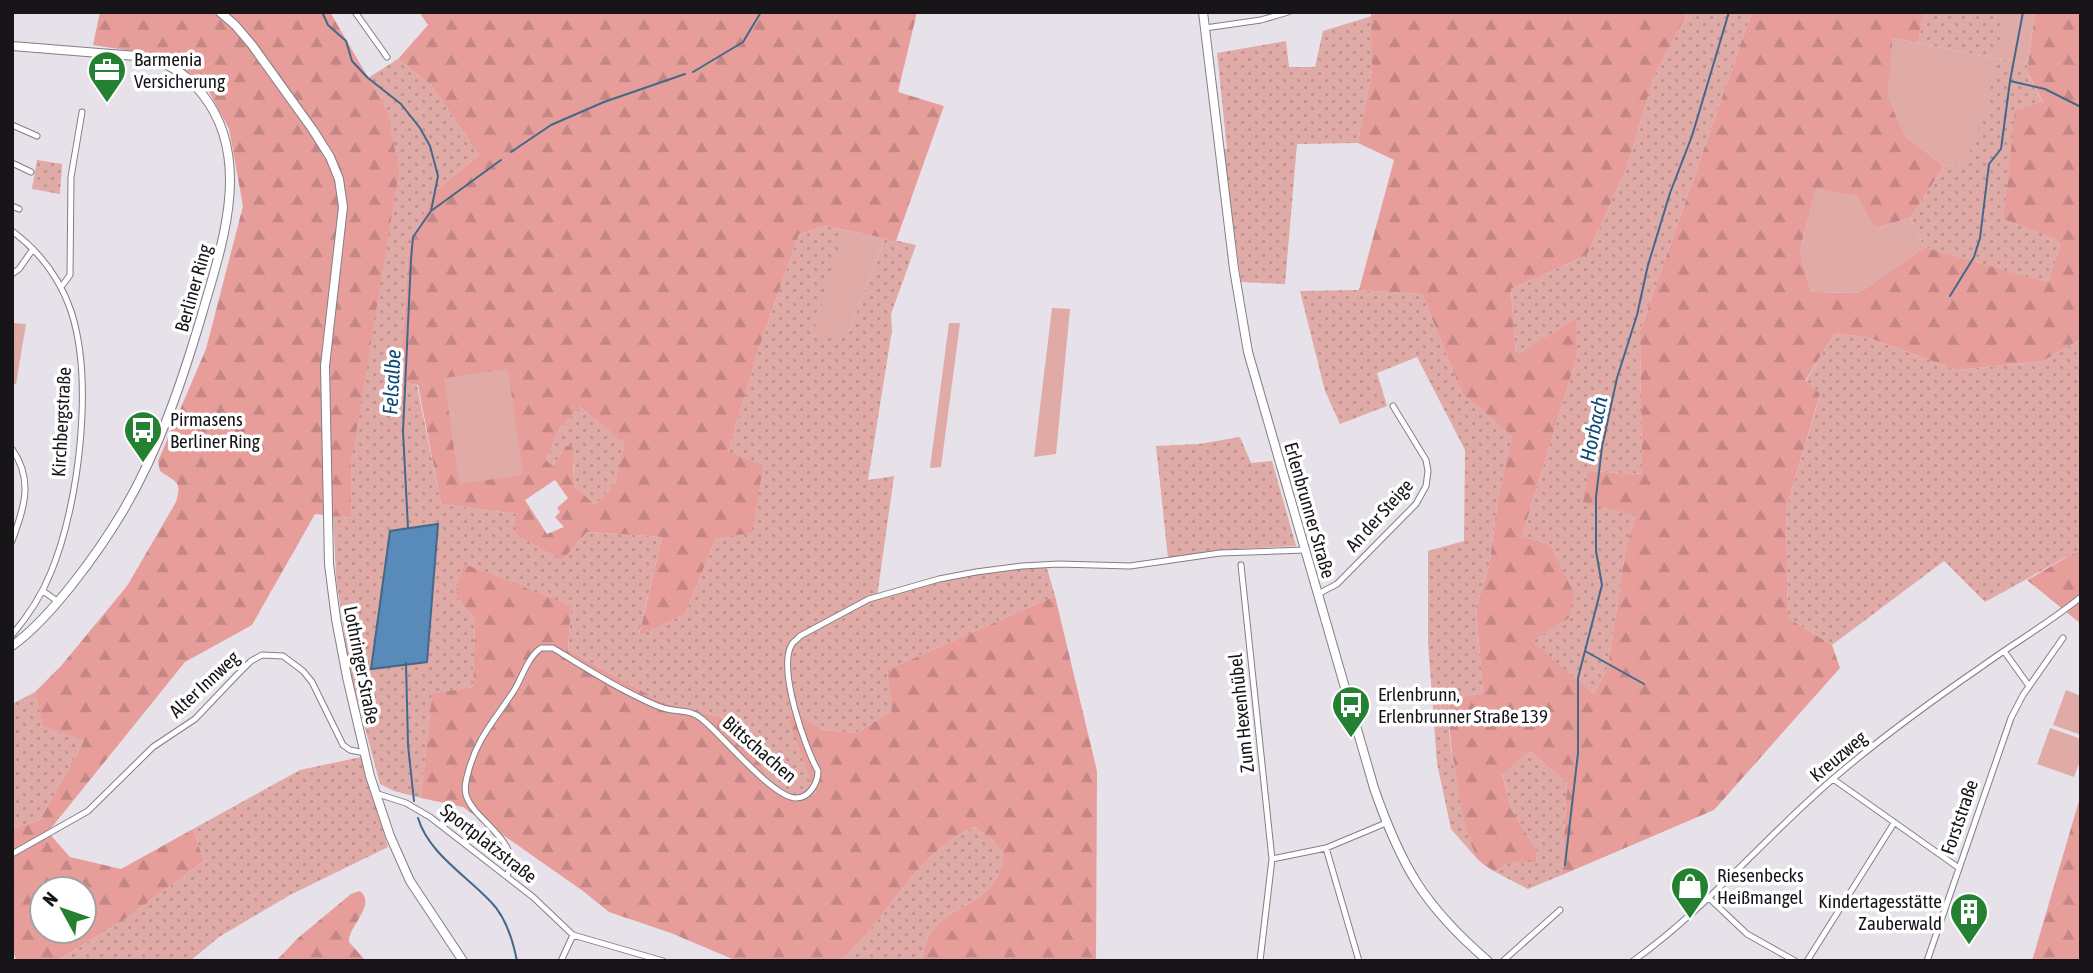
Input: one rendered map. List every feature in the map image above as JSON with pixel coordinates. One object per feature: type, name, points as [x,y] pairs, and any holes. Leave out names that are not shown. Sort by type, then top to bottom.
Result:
[{"type":"street","name":"Lothringer Straße","points":[[220,12],[252,45],[313,130],[330,157],[339,179],[343,207],[327,352],[330,576],[342,655],[375,793],[403,869],[463,961]]},
{"type":"street","points":[[355,12],[387,57]]},
{"type":"street","name":"Erlenbrunner Straße","points":[[1202,12],[1234,270],[1245,335],[1259,395],[1386,823],[1414,882],[1457,933],[1488,961]]},
{"type":"street","points":[[1205,28],[1261,20],[1287,12]]},
{"type":"street","name":"Berliner Ring","points":[[12,46],[136,56],[174,68],[192,82],[208,100],[220,124],[229,159],[229,202],[222,245],[194,344],[150,461],[124,510],[97,551],[57,601],[12,646]]},
{"type":"street","points":[[61,288],[70,275],[71,177],[82,112]]},
{"type":"street","points":[[12,125],[37,136]]},
{"type":"street","points":[[12,163],[32,172]]},
{"type":"street","points":[[12,206],[19,209]]},
{"type":"street","name":"Kirchbergstraße","points":[[12,231],[33,249],[61,288],[74,322],[82,383],[81,426],[70,508],[59,552],[43,590],[12,635]]},
{"type":"street","points":[[12,274],[19,269],[33,249]]},
{"type":"street","name":"An der Steige","points":[[1318,594],[1338,584],[1416,504],[1426,486],[1426,460],[1393,406]]},
{"type":"street","points":[[12,449],[23,468],[27,486],[24,507],[12,540]]},
{"type":"street","name":"Bittschachen","points":[[507,876],[512,866],[509,854],[467,798],[465,785],[471,761],[486,727],[513,692],[534,654],[541,648],[553,648],[641,699],[700,717],[723,742],[781,792],[796,798],[807,795],[812,789],[818,779],[818,771],[798,721],[788,667],[792,645],[800,636],[869,599],[939,579],[1022,566],[1130,566],[1220,553],[1305,550]]},
{"type":"street","name":"Zum Hexenhübel","points":[[1241,565],[1272,859],[1260,961]]},
{"type":"street","points":[[43,590],[57,601]]},
{"type":"street","name":"Kreuzweg","points":[[1633,961],[1709,898],[1833,779],[1942,694],[2041,628],[2081,597]]},
{"type":"street","name":"Forststraße","points":[[1927,961],[2005,732],[2029,686],[2063,638]]},
{"type":"street","points":[[2004,651],[2029,686]]},
{"type":"street","name":"Alter Innweg","points":[[12,854],[88,811],[153,747],[195,719],[251,661],[262,655],[283,656],[303,671],[312,682],[343,745],[354,751],[365,752]]},
{"type":"street","points":[[1833,779],[1959,868]]},
{"type":"street","name":"Sportplatzstraße","points":[[375,793],[394,798],[425,813],[545,906],[573,935]]},
{"type":"street","points":[[1807,961],[1894,822]]},
{"type":"street","points":[[1272,859],[1326,848],[1386,823]]},
{"type":"street","points":[[1326,848],[1359,961]]},
{"type":"street","points":[[1709,898],[1747,934],[1795,961]]},
{"type":"street","points":[[1503,961],[1560,910]]},
{"type":"street","points":[[561,961],[573,935],[663,961]]},
{"type":"green space","points":[[100,12],[330,12],[387,110],[399,171],[351,464],[351,518],[315,514],[252,625],[185,662],[48,832],[70,857],[121,869],[193,829],[204,861],[98,935],[98,875],[28,875],[28,945],[82,945],[56,961],[17,961],[12,950],[12,829],[40,820],[84,741],[43,726],[35,692],[61,666],[127,586],[176,502],[177,483],[160,471],[158,461],[206,349],[243,206],[229,129],[209,92],[196,78],[180,67],[144,53],[93,45]]},
{"type":"green space","points":[[419,12],[917,12],[898,92],[944,106],[896,241],[826,226],[799,234],[762,339],[728,451],[763,466],[752,533],[716,538],[685,614],[639,635],[662,537],[587,532],[562,560],[515,533],[516,514],[441,504],[418,385],[399,382],[409,247],[434,192],[479,155],[431,85],[398,59],[428,25]],"holes":[[[580,407],[625,443],[615,484],[595,505],[574,486],[573,446],[566,446],[553,466],[546,460],[559,429]],[[555,480],[568,498],[557,508],[560,512],[555,517],[564,527],[547,534],[525,500]]]},
{"type":"green space","points":[[1371,12],[1688,12],[1654,76],[1627,167],[1587,255],[1511,289],[1516,356],[1576,318],[1576,359],[1522,536],[1550,546],[1574,593],[1569,618],[1532,641],[1593,694],[1608,667],[1626,546],[1636,515],[1583,503],[1588,471],[1642,474],[1640,331],[1752,12],[1924,12],[1918,43],[1893,38],[1891,64],[1904,135],[1944,166],[1910,218],[1876,228],[1816,189],[1800,250],[1811,292],[1859,293],[1924,247],[2048,283],[2062,241],[2004,219],[2015,111],[2043,102],[2027,71],[2035,12],[2081,12],[2081,339],[2043,361],[1957,370],[1869,338],[1835,333],[1805,381],[1820,394],[1786,509],[1788,618],[1832,645],[1840,668],[1714,810],[1562,875],[1567,783],[1530,751],[1502,774],[1511,809],[1537,851],[1536,862],[1509,862],[1495,872],[1483,864],[1472,846],[1461,805],[1450,734],[1449,699],[1483,693],[1476,607],[1489,567],[1498,498],[1513,436],[1462,393],[1422,294],[1359,290],[1394,160],[1358,143],[1372,70]]},
{"type":"green space","points":[[1688,12],[1752,12],[1640,331],[1642,474],[1588,471],[1636,515],[1626,546],[1608,667],[1593,694],[1531,641],[1569,618],[1522,536],[1576,359],[1576,318],[1516,357],[1511,289],[1587,255],[1627,167],[1654,76]]},
{"type":"green space","points":[[1924,12],[2005,12],[1997,59],[2028,63],[2027,71],[2043,103],[2062,241],[2048,284],[1924,247],[1910,218],[1944,166],[1959,165],[1996,59],[1918,43]]},
{"type":"green space","points":[[2005,12],[2035,12],[2028,63],[1997,59],[1986,109],[1967,160],[1959,165],[1944,166],[1904,135],[1887,96],[1893,38],[1996,59]]},
{"type":"green space","points":[[1372,16],[1372,70],[1358,143],[1297,144],[1285,284],[1241,282],[1223,149],[1227,149],[1217,53],[1286,41],[1289,67],[1315,67],[1323,31]]},
{"type":"green space","points":[[398,59],[431,85],[479,155],[434,192],[409,247],[399,382],[417,385],[441,504],[516,514],[562,560],[587,532],[662,537],[639,634],[685,614],[716,538],[728,451],[762,339],[799,234],[826,226],[844,230],[847,337],[885,238],[916,245],[891,314],[892,330],[868,480],[894,476],[877,597],[939,579],[1046,565],[1055,596],[887,670],[892,711],[856,733],[823,730],[794,711],[816,794],[797,802],[775,791],[739,722],[662,702],[568,650],[571,606],[455,594],[475,620],[473,687],[432,695],[421,798],[394,791],[380,784],[346,646],[336,577],[333,516],[351,518],[351,464],[387,110],[368,78]]},
{"type":"green space","points":[[37,160],[62,164],[60,194],[32,189]]},
{"type":"green space","points":[[1816,188],[1857,196],[1876,228],[1910,218],[1924,247],[1859,293],[1811,292],[1800,250]]},
{"type":"green space","points":[[844,230],[885,238],[847,337],[813,334]]},
{"type":"green space","points":[[1359,290],[1422,294],[1462,393],[1514,436],[1498,498],[1489,567],[1476,607],[1483,693],[1449,699],[1448,718],[1456,781],[1479,861],[1451,829],[1437,763],[1428,643],[1428,551],[1464,541],[1465,450],[1417,357],[1377,373],[1387,406],[1340,424],[1325,391],[1300,291]]},
{"type":"green space","points":[[1052,308],[1070,309],[1056,454],[1034,457]]},
{"type":"green space","points":[[12,323],[26,324],[16,384],[12,384]]},
{"type":"green space","points":[[949,323],[960,323],[941,467],[930,468]]},
{"type":"green space","points":[[1835,333],[1869,338],[1957,370],[2043,361],[2081,339],[2081,549],[1985,602],[1944,561],[1832,645],[1788,618],[1786,509],[1820,395],[1805,382]]},
{"type":"green space","points":[[508,369],[523,475],[459,484],[444,378]]},
{"type":"green space","points":[[580,407],[626,443],[615,484],[595,505],[574,486],[574,465],[566,446],[553,466],[546,460],[559,429]]},
{"type":"green space","points":[[1240,437],[1251,463],[1272,461],[1296,546],[1219,550],[1168,558],[1156,446],[1199,444]]},
{"type":"green space","points":[[2081,549],[2081,624],[2027,580]]},
{"type":"green space","points":[[464,564],[571,606],[568,650],[662,702],[739,722],[775,791],[797,802],[816,793],[789,720],[794,711],[823,730],[856,733],[892,711],[887,670],[1055,596],[1097,771],[1096,961],[920,961],[929,935],[939,923],[985,892],[994,883],[1000,870],[1003,852],[975,827],[935,852],[873,927],[840,961],[737,961],[671,933],[609,912],[463,807],[421,798],[432,694],[473,687],[475,620],[455,594]]},
{"type":"green space","points":[[2066,690],[2081,696],[2081,735],[2053,725]]},
{"type":"green space","points":[[35,692],[44,726],[84,741],[40,820],[12,829],[12,704]]},
{"type":"green space","points":[[2050,728],[2081,739],[2081,758],[2074,777],[2037,764]]},
{"type":"green space","points":[[1530,751],[1567,783],[1562,875],[1528,889],[1495,872],[1509,862],[1536,861],[1537,851],[1511,809],[1502,773]]},
{"type":"green space","points":[[361,757],[388,847],[290,895],[219,937],[190,961],[56,961],[82,945],[98,945],[98,935],[204,861],[193,829],[300,770]]},
{"type":"green space","points":[[2081,794],[2081,961],[2032,961]]},
{"type":"green space","points":[[975,827],[1003,852],[1000,870],[994,883],[985,892],[939,923],[929,935],[920,961],[840,961],[873,927],[935,852]]},
{"type":"green space","points":[[360,891],[364,897],[364,909],[349,942],[366,961],[276,961],[298,938],[351,894]]},
{"type":"water","points":[[438,524],[427,662],[371,669],[390,531]]},
{"type":"waterway","name":"Felsalbe","points":[[322,12],[328,25],[346,41],[352,61],[368,78],[401,104],[420,128],[430,146],[438,176],[431,211],[413,237],[411,260],[403,431],[408,528]]},
{"type":"waterway","points":[[693,72],[743,42],[761,12]]},
{"type":"waterway","name":"Horbach","points":[[1565,865],[1578,753],[1578,678],[1602,585],[1596,551],[1596,497],[1602,447],[1617,378],[1637,315],[1648,265],[1670,193],[1692,136],[1729,12]]},
{"type":"waterway","points":[[2023,12],[2010,81],[2045,89],[2081,107]]},
{"type":"waterway","points":[[511,152],[551,125],[604,102],[685,74]]},
{"type":"waterway","points":[[1950,296],[1974,257],[1980,238],[1989,164],[2001,149],[2010,81]]},
{"type":"waterway","points":[[431,211],[501,160]]},
{"type":"waterway","points":[[1585,651],[1644,684]]},
{"type":"waterway","name":"Felsalbe","points":[[406,663],[408,745],[414,801]]},
{"type":"waterway","name":"Felsalbe","points":[[418,818],[423,831],[439,853],[481,892],[501,915],[517,961]]},
{"type":"place","name":"Barmenia Versicherung","points":[[107,104]]},
{"type":"place","name":"Pirmasens Berliner Ring","points":[[143,464]]},
{"type":"place","name":"Erlenbrunn, Erlenbrunner Straße 139","points":[[1351,739]]},
{"type":"place","name":"Riesenbecks Heißmangel","points":[[1690,920]]},
{"type":"place","name":"Kindertagesstätte Zauberwald","points":[[1969,946]]}]
